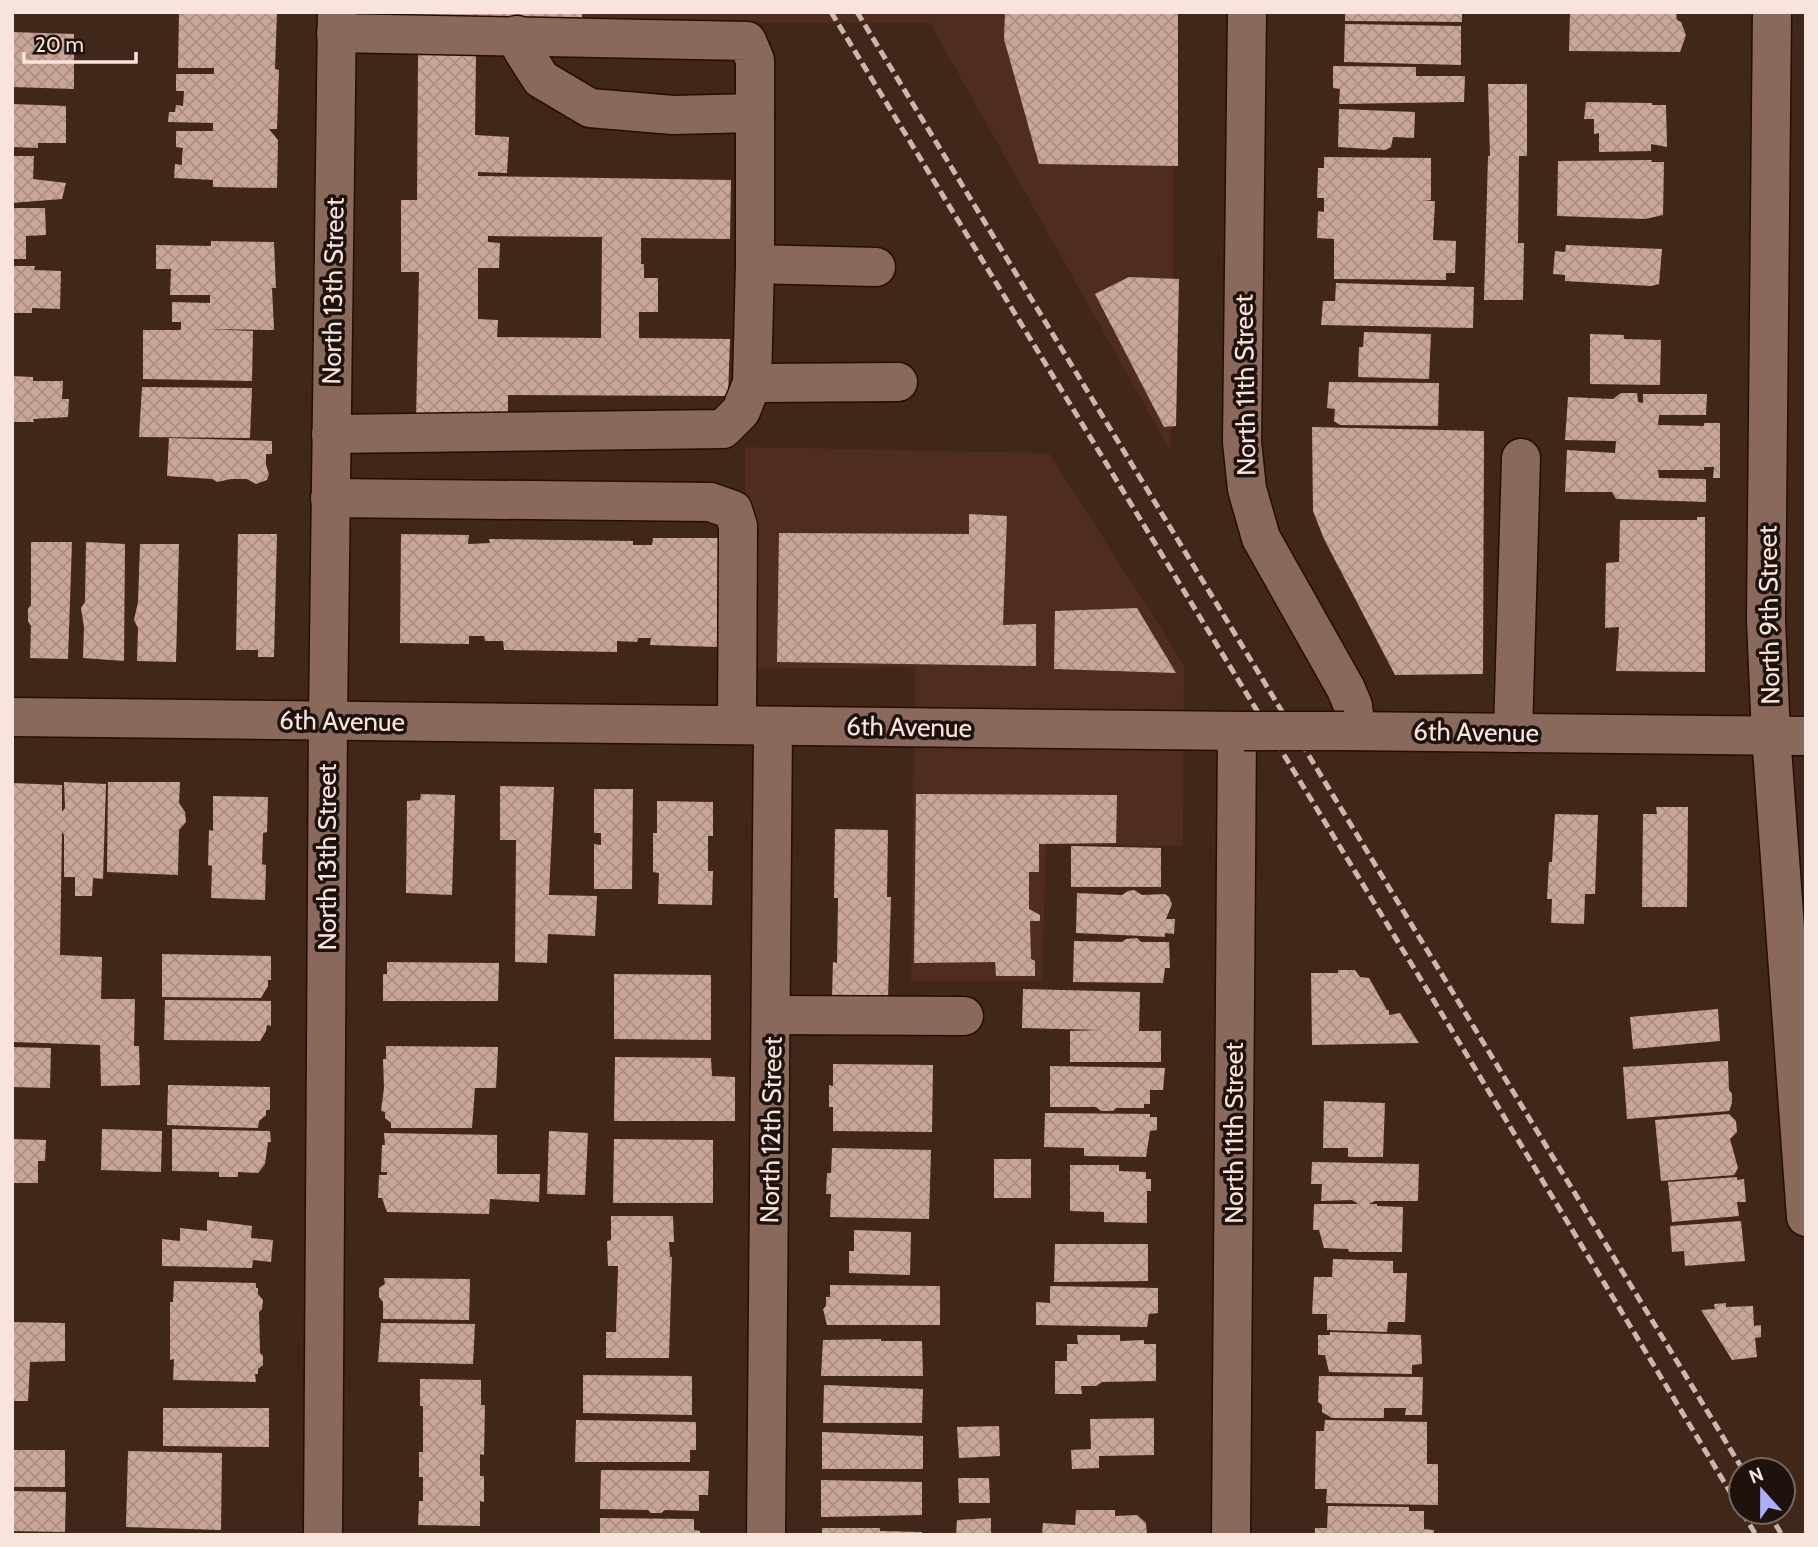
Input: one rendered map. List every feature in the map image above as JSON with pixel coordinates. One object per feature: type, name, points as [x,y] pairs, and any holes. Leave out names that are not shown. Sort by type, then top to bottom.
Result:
[{"type":"street","name":"North 11th Street","points":[[1247,12],[1242,442],[1247,489],[1261,538],[1346,689],[1353,706],[1350,731]]},
{"type":"street","name":"North 9th Street","points":[[1772,12],[1766,620],[1789,736],[1806,1217]]},
{"type":"street","points":[[331,434],[723,429],[741,411],[752,383],[755,264],[755,60],[747,41],[517,35],[337,23]]},
{"type":"street","name":"North 13th Street","points":[[323,1535],[330,498],[337,23]]},
{"type":"street","points":[[517,35],[522,49],[541,79],[590,108],[673,115],[755,113]]},
{"type":"street","points":[[755,264],[876,267]]},
{"type":"street","points":[[752,383],[898,382]]},
{"type":"street","points":[[1513,733],[1521,458]]},
{"type":"street","name":"North 12th Street","points":[[330,498],[710,502],[733,510],[738,526],[755,725],[772,1015],[766,1535]]},
{"type":"street","name":"6th Avenue","points":[[12,717],[1789,736]]},
{"type":"street","name":"North 11th Street","points":[[1231,1535],[1241,731]]},
{"type":"street","points":[[772,1015],[964,1016]]},
{"type":"shaded area","points":[[375,12],[1175,12],[1171,452],[930,23],[375,21]]},
{"type":"shaded area","points":[[745,447],[1049,453],[1184,665],[1183,846],[1046,844],[1042,981],[911,981],[915,667],[745,669]]},
{"type":"building","points":[[179,12],[277,12],[277,129],[269,129],[278,140],[277,188],[213,187],[213,180],[174,178],[175,164],[182,165],[183,148],[176,147],[176,131],[213,131],[213,123],[168,122],[169,112],[175,112],[176,105],[183,106],[184,91],[176,91],[176,74],[214,74],[214,68],[178,68]]},
{"type":"building","points":[[388,12],[582,12],[582,21],[388,18]]},
{"type":"building","points":[[1005,12],[1178,12],[1178,166],[1039,164],[1004,39]]},
{"type":"building","points":[[1345,12],[1462,12],[1462,22],[1345,21]]},
{"type":"building","points":[[1570,12],[1676,12],[1677,20],[1681,22],[1686,35],[1680,52],[1569,51]]},
{"type":"building","points":[[1345,24],[1461,26],[1461,65],[1344,62]]},
{"type":"building","points":[[12,32],[74,34],[74,89],[12,87]]},
{"type":"building","points":[[476,54],[475,135],[509,137],[507,173],[478,172],[478,176],[731,180],[730,239],[641,238],[644,278],[658,278],[658,312],[639,312],[639,338],[730,339],[728,396],[508,395],[508,420],[416,421],[419,272],[401,272],[401,200],[417,200],[418,55]],"holes":[[[488,236],[602,237],[601,338],[497,337],[498,320],[478,319],[478,268],[499,268],[500,243],[488,242]]]},
{"type":"building","points":[[1333,66],[1416,67],[1416,76],[1465,76],[1464,102],[1339,104],[1340,89],[1333,88]]},
{"type":"building","points":[[1488,84],[1527,84],[1527,156],[1519,156],[1518,243],[1524,243],[1523,300],[1484,300],[1490,156]]},
{"type":"building","points":[[1586,102],[1666,105],[1667,147],[1651,144],[1651,151],[1599,152],[1599,133],[1594,134],[1594,119],[1584,119]]},
{"type":"building","points":[[12,104],[66,106],[66,143],[38,143],[38,148],[12,147]]},
{"type":"building","points":[[1339,109],[1415,112],[1414,138],[1393,137],[1391,147],[1385,150],[1338,147]]},
{"type":"building","points":[[12,156],[34,156],[33,179],[66,183],[62,199],[12,203]]},
{"type":"building","points":[[1324,157],[1431,158],[1431,200],[1423,201],[1435,201],[1433,240],[1456,241],[1455,273],[1446,273],[1446,280],[1334,279],[1334,239],[1317,238],[1318,211],[1324,212],[1324,198],[1317,198],[1318,168],[1324,168]]},
{"type":"building","points":[[1652,160],[1651,162],[1664,162],[1663,215],[1645,219],[1557,216],[1558,161]]},
{"type":"building","points":[[12,208],[45,208],[46,235],[26,236],[26,259],[12,259]]},
{"type":"building","points":[[211,241],[274,242],[274,330],[205,329],[253,331],[252,381],[143,379],[143,330],[181,330],[181,322],[172,322],[172,302],[210,303],[210,295],[170,295],[171,269],[156,269],[156,245],[211,246]]},
{"type":"building","points":[[1566,245],[1662,249],[1659,284],[1651,286],[1565,281],[1565,275],[1553,274],[1555,251],[1565,252]]},
{"type":"building","points":[[12,266],[35,266],[34,270],[61,271],[60,309],[32,308],[32,313],[12,313]]},
{"type":"building","points":[[1129,277],[1179,279],[1176,426],[1164,427],[1095,294]]},
{"type":"building","points":[[1336,283],[1474,287],[1473,328],[1321,325],[1323,301],[1335,301]]},
{"type":"building","points":[[1364,332],[1431,334],[1429,379],[1358,377],[1359,347],[1363,347]]},
{"type":"building","points":[[1590,334],[1624,335],[1624,339],[1661,340],[1660,385],[1590,384]]},
{"type":"building","points":[[12,376],[33,377],[33,381],[63,381],[62,399],[69,399],[68,417],[12,422]]},
{"type":"building","points":[[1329,382],[1439,383],[1438,426],[1340,425],[1334,421],[1335,409],[1327,408]]},
{"type":"building","points":[[142,387],[252,388],[250,438],[139,437]]},
{"type":"building","points":[[1621,393],[1637,393],[1638,402],[1643,403],[1643,394],[1707,394],[1706,415],[1659,415],[1658,425],[1704,426],[1704,423],[1720,423],[1720,478],[1713,478],[1714,467],[1704,467],[1704,470],[1658,470],[1659,478],[1706,479],[1706,502],[1616,499],[1612,492],[1565,492],[1567,450],[1615,453],[1616,441],[1565,440],[1568,397],[1613,399]]},
{"type":"building","points":[[1312,427],[1484,431],[1483,674],[1395,675],[1324,539],[1313,511]]},
{"type":"building","points":[[169,438],[272,441],[272,454],[266,454],[269,474],[267,480],[256,484],[247,479],[217,482],[212,479],[167,476]]},
{"type":"building","points":[[969,514],[1007,516],[1003,625],[1036,624],[1036,666],[777,662],[779,533],[969,534]]},
{"type":"building","points":[[1697,517],[1705,517],[1705,672],[1616,671],[1619,627],[1605,628],[1606,563],[1619,562],[1620,520],[1697,520]]},
{"type":"building","points":[[238,534],[277,534],[274,657],[258,657],[258,650],[236,650]]},
{"type":"building","points":[[401,534],[469,535],[468,544],[490,543],[489,539],[633,541],[633,545],[652,545],[653,538],[719,538],[717,647],[650,645],[651,638],[638,638],[637,642],[617,641],[617,652],[504,650],[503,641],[485,641],[484,636],[469,636],[469,644],[400,643]]},
{"type":"building","points":[[31,542],[72,542],[68,659],[30,658],[31,626],[28,609],[31,605]]},
{"type":"building","points":[[86,542],[125,544],[124,661],[83,658],[84,627],[81,608],[85,602]]},
{"type":"building","points":[[140,544],[179,544],[176,662],[137,661],[138,628],[134,620],[138,602]]},
{"type":"building","points":[[1137,608],[1176,673],[1054,669],[1055,611]]},
{"type":"building","points":[[64,782],[106,784],[103,879],[93,878],[92,896],[75,896],[75,877],[64,877],[62,832],[60,955],[102,957],[101,999],[135,999],[134,1046],[139,1046],[140,1085],[101,1086],[100,1045],[12,1042],[12,783],[62,785],[62,812],[65,808]]},
{"type":"building","points":[[108,782],[180,782],[179,803],[185,812],[186,822],[179,830],[178,875],[107,872]]},
{"type":"building","points":[[500,786],[554,787],[549,895],[597,896],[595,936],[548,934],[547,963],[515,962],[516,840],[500,840]]},
{"type":"building","points":[[594,789],[633,789],[632,889],[594,889],[594,844],[601,845],[601,833],[594,833]]},
{"type":"building","points":[[421,794],[455,795],[452,895],[406,893],[407,801],[420,800]]},
{"type":"building","points":[[916,794],[1117,795],[1116,843],[1039,844],[1039,872],[1029,872],[1029,909],[1040,915],[1040,921],[1030,921],[1031,959],[1035,961],[1035,976],[996,976],[995,962],[914,963]]},
{"type":"building","points":[[213,796],[268,797],[267,832],[263,833],[262,864],[266,865],[265,900],[211,898],[212,866],[208,865],[209,830],[213,831]]},
{"type":"building","points":[[657,801],[713,802],[713,836],[708,836],[708,871],[713,871],[712,905],[658,904],[659,873],[653,872],[653,833],[657,833]]},
{"type":"building","points":[[1656,807],[1688,807],[1687,907],[1642,907],[1643,814],[1657,814]]},
{"type":"building","points":[[1555,814],[1598,815],[1595,894],[1585,894],[1584,924],[1551,923],[1552,899],[1547,899]]},
{"type":"building","points":[[835,829],[888,830],[887,897],[891,897],[888,999],[832,998],[833,962],[837,963]]},
{"type":"building","points":[[1071,846],[1161,848],[1161,887],[1071,887]]},
{"type":"building","points":[[1134,890],[1142,895],[1165,894],[1169,897],[1172,904],[1166,919],[1175,919],[1174,934],[1165,933],[1165,937],[1076,933],[1077,893],[1122,895]]},
{"type":"building","points":[[1137,938],[1141,942],[1169,942],[1170,968],[1165,968],[1163,983],[1073,982],[1074,941],[1122,942]]},
{"type":"building","points":[[162,954],[271,956],[271,980],[268,980],[268,986],[261,998],[162,997]]},
{"type":"building","points":[[387,962],[499,963],[498,1001],[383,1001],[383,974],[387,974]]},
{"type":"building","points":[[1338,970],[1355,970],[1360,977],[1369,978],[1389,1010],[1389,1015],[1400,1013],[1419,1043],[1312,1045],[1311,973],[1338,973]]},
{"type":"building","points":[[614,974],[711,975],[711,1040],[614,1039]]},
{"type":"building","points":[[1023,989],[1140,992],[1139,1031],[1161,1031],[1161,1062],[1070,1062],[1070,1031],[1100,1030],[1022,1028]]},
{"type":"building","points":[[165,1000],[271,1001],[271,1026],[267,1025],[260,1041],[164,1040]]},
{"type":"building","points":[[1718,1009],[1720,1041],[1633,1049],[1630,1017]]},
{"type":"building","points":[[386,1046],[498,1047],[496,1088],[475,1088],[472,1128],[391,1128],[391,1123],[385,1118],[385,1112],[381,1111]]},
{"type":"building","points":[[12,1047],[51,1048],[50,1088],[12,1087]]},
{"type":"building","points":[[615,1057],[711,1058],[712,1076],[735,1077],[735,1121],[614,1121]]},
{"type":"building","points":[[1728,1061],[1729,1090],[1732,1094],[1729,1111],[1627,1119],[1623,1067]]},
{"type":"building","points":[[833,1064],[933,1065],[932,1132],[833,1131],[829,1085],[833,1086]]},
{"type":"building","points":[[1050,1066],[1165,1068],[1163,1090],[1150,1090],[1150,1104],[1144,1104],[1144,1108],[1101,1111],[1096,1107],[1050,1107]]},
{"type":"building","points":[[168,1085],[270,1087],[270,1110],[266,1110],[258,1128],[167,1125]]},
{"type":"building","points":[[1324,1101],[1385,1103],[1383,1157],[1348,1157],[1348,1148],[1323,1148]]},
{"type":"building","points":[[1045,1113],[1150,1114],[1150,1117],[1157,1117],[1157,1130],[1150,1131],[1146,1157],[1084,1156],[1084,1148],[1044,1147]]},
{"type":"building","points":[[1729,1114],[1736,1121],[1737,1132],[1730,1139],[1738,1168],[1734,1175],[1661,1181],[1655,1120]]},
{"type":"building","points":[[102,1129],[162,1131],[161,1172],[101,1170]]},
{"type":"building","points":[[172,1129],[270,1131],[271,1142],[268,1142],[265,1164],[258,1173],[238,1172],[238,1177],[219,1177],[219,1172],[172,1171]]},
{"type":"building","points":[[549,1131],[588,1133],[585,1195],[547,1194]]},
{"type":"building","points":[[384,1133],[497,1135],[497,1174],[540,1174],[539,1202],[490,1199],[489,1214],[387,1212],[382,1198],[378,1198],[379,1175],[387,1175],[387,1172],[381,1172]]},
{"type":"building","points":[[12,1139],[46,1140],[45,1161],[38,1161],[38,1183],[12,1183]]},
{"type":"building","points":[[614,1139],[713,1140],[713,1203],[613,1203]]},
{"type":"building","points":[[832,1148],[931,1150],[929,1219],[830,1217],[831,1194],[826,1194],[827,1173],[831,1173]]},
{"type":"building","points":[[994,1159],[1031,1159],[1031,1198],[994,1198]]},
{"type":"building","points":[[1312,1162],[1419,1164],[1418,1201],[1375,1201],[1369,1204],[1403,1207],[1402,1252],[1349,1252],[1348,1249],[1324,1248],[1319,1230],[1313,1230],[1314,1204],[1358,1204],[1352,1200],[1321,1201],[1322,1184],[1311,1184]]},
{"type":"building","points":[[1070,1165],[1119,1165],[1119,1171],[1146,1172],[1146,1179],[1151,1179],[1151,1191],[1147,1191],[1147,1223],[1104,1222],[1104,1212],[1070,1211]]},
{"type":"building","points":[[1737,1177],[1737,1180],[1744,1179],[1746,1202],[1737,1202],[1739,1216],[1672,1222],[1668,1182]]},
{"type":"building","points":[[611,1216],[673,1216],[674,1242],[669,1242],[672,1257],[669,1358],[606,1358],[606,1332],[616,1332],[618,1266],[608,1266],[607,1241],[611,1240]]},
{"type":"building","points":[[207,1220],[252,1226],[251,1238],[273,1240],[271,1262],[253,1260],[252,1268],[162,1266],[162,1239],[180,1241],[180,1228],[207,1231]]},
{"type":"building","points":[[1741,1221],[1745,1261],[1685,1266],[1684,1251],[1672,1252],[1670,1226]]},
{"type":"building","points":[[854,1230],[911,1232],[910,1275],[849,1273],[849,1251],[854,1251]]},
{"type":"building","points":[[1055,1244],[1148,1244],[1148,1281],[1054,1282]]},
{"type":"building","points":[[1333,1259],[1393,1261],[1393,1273],[1407,1273],[1405,1322],[1388,1322],[1387,1332],[1327,1330],[1327,1314],[1312,1314],[1314,1277],[1332,1277]]},
{"type":"building","points":[[384,1278],[470,1279],[469,1320],[383,1319],[383,1302],[379,1297],[379,1288],[385,1284]]},
{"type":"building","points":[[174,1281],[256,1283],[258,1294],[263,1300],[259,1312],[263,1365],[258,1369],[258,1374],[255,1374],[256,1382],[173,1380],[174,1359],[170,1360],[170,1302],[173,1302]]},
{"type":"building","points":[[830,1285],[940,1286],[940,1325],[827,1325],[823,1309],[826,1306],[826,1297],[830,1297]]},
{"type":"building","points":[[1050,1286],[1158,1288],[1158,1313],[1149,1314],[1147,1327],[1036,1325],[1036,1302],[1050,1303]]},
{"type":"building","points":[[1726,1303],[1726,1307],[1753,1306],[1754,1326],[1761,1325],[1761,1337],[1755,1338],[1757,1357],[1732,1360],[1701,1310],[1715,1309],[1714,1304]]},
{"type":"building","points":[[12,1322],[65,1323],[65,1361],[30,1362],[28,1401],[12,1401]]},
{"type":"building","points":[[381,1323],[475,1324],[473,1364],[378,1362]]},
{"type":"building","points":[[1330,1332],[1421,1335],[1422,1364],[1412,1365],[1412,1374],[1329,1372],[1325,1355],[1318,1355],[1318,1335],[1330,1335]]},
{"type":"building","points":[[1077,1335],[1120,1335],[1120,1341],[1144,1340],[1144,1344],[1156,1344],[1156,1381],[1102,1382],[1096,1386],[1081,1386],[1082,1394],[1055,1394],[1055,1361],[1067,1361],[1067,1344],[1078,1344]]},
{"type":"building","points":[[823,1340],[922,1341],[923,1376],[821,1376]]},
{"type":"building","points":[[583,1375],[692,1376],[692,1415],[583,1413]]},
{"type":"building","points":[[1319,1376],[1423,1377],[1422,1415],[1405,1415],[1406,1408],[1384,1408],[1384,1418],[1332,1418],[1322,1412],[1322,1405],[1318,1402]]},
{"type":"building","points":[[420,1379],[481,1380],[481,1405],[485,1405],[484,1455],[480,1454],[480,1476],[484,1476],[484,1502],[480,1501],[480,1526],[418,1525],[419,1501],[423,1501],[423,1477],[419,1477],[419,1452],[423,1452]]},
{"type":"building","points":[[824,1385],[923,1389],[922,1423],[823,1423]]},
{"type":"building","points":[[163,1408],[269,1408],[269,1447],[163,1446]]},
{"type":"building","points":[[1154,1418],[1154,1455],[1099,1456],[1099,1468],[1072,1469],[1071,1450],[1091,1449],[1090,1419]]},
{"type":"building","points":[[576,1420],[696,1422],[696,1450],[690,1450],[690,1462],[575,1462]]},
{"type":"building","points":[[1325,1420],[1427,1422],[1427,1464],[1438,1464],[1438,1505],[1326,1503],[1327,1489],[1315,1489],[1316,1431],[1324,1431]]},
{"type":"building","points":[[999,1426],[1000,1456],[959,1458],[957,1427]]},
{"type":"building","points":[[822,1432],[923,1436],[923,1469],[822,1469]]},
{"type":"building","points":[[12,1450],[65,1450],[65,1487],[12,1487]]},
{"type":"building","points":[[128,1451],[222,1453],[221,1530],[126,1527]]},
{"type":"building","points":[[601,1470],[709,1471],[708,1495],[699,1495],[699,1511],[665,1510],[651,1513],[648,1510],[600,1509]]},
{"type":"building","points":[[958,1478],[989,1478],[990,1503],[959,1503]]},
{"type":"building","points":[[821,1480],[922,1482],[922,1515],[821,1517]]},
{"type":"building","points":[[12,1491],[66,1492],[65,1532],[12,1531]]},
{"type":"building","points":[[1328,1506],[1409,1507],[1409,1511],[1424,1511],[1424,1529],[1434,1530],[1434,1535],[1315,1535],[1315,1528],[1327,1528]]},
{"type":"building","points":[[1076,1510],[1115,1510],[1115,1516],[1137,1515],[1146,1523],[1147,1535],[1042,1535],[1043,1523],[1075,1525]]},
{"type":"building","points":[[600,1518],[694,1519],[694,1530],[700,1531],[700,1535],[600,1535]]},
{"type":"building","points":[[991,1518],[991,1535],[956,1535],[957,1520]]},
{"type":"building","points":[[822,1528],[880,1528],[880,1531],[922,1532],[922,1535],[822,1535]]},
{"type":"railway","points":[[831,12],[1727,1487]]},
{"type":"railway","points":[[857,12],[1734,1456]]},
{"type":"railway","points":[[1751,1526],[1756,1535]]},
{"type":"railway","points":[[1777,1526],[1782,1535]]}]
